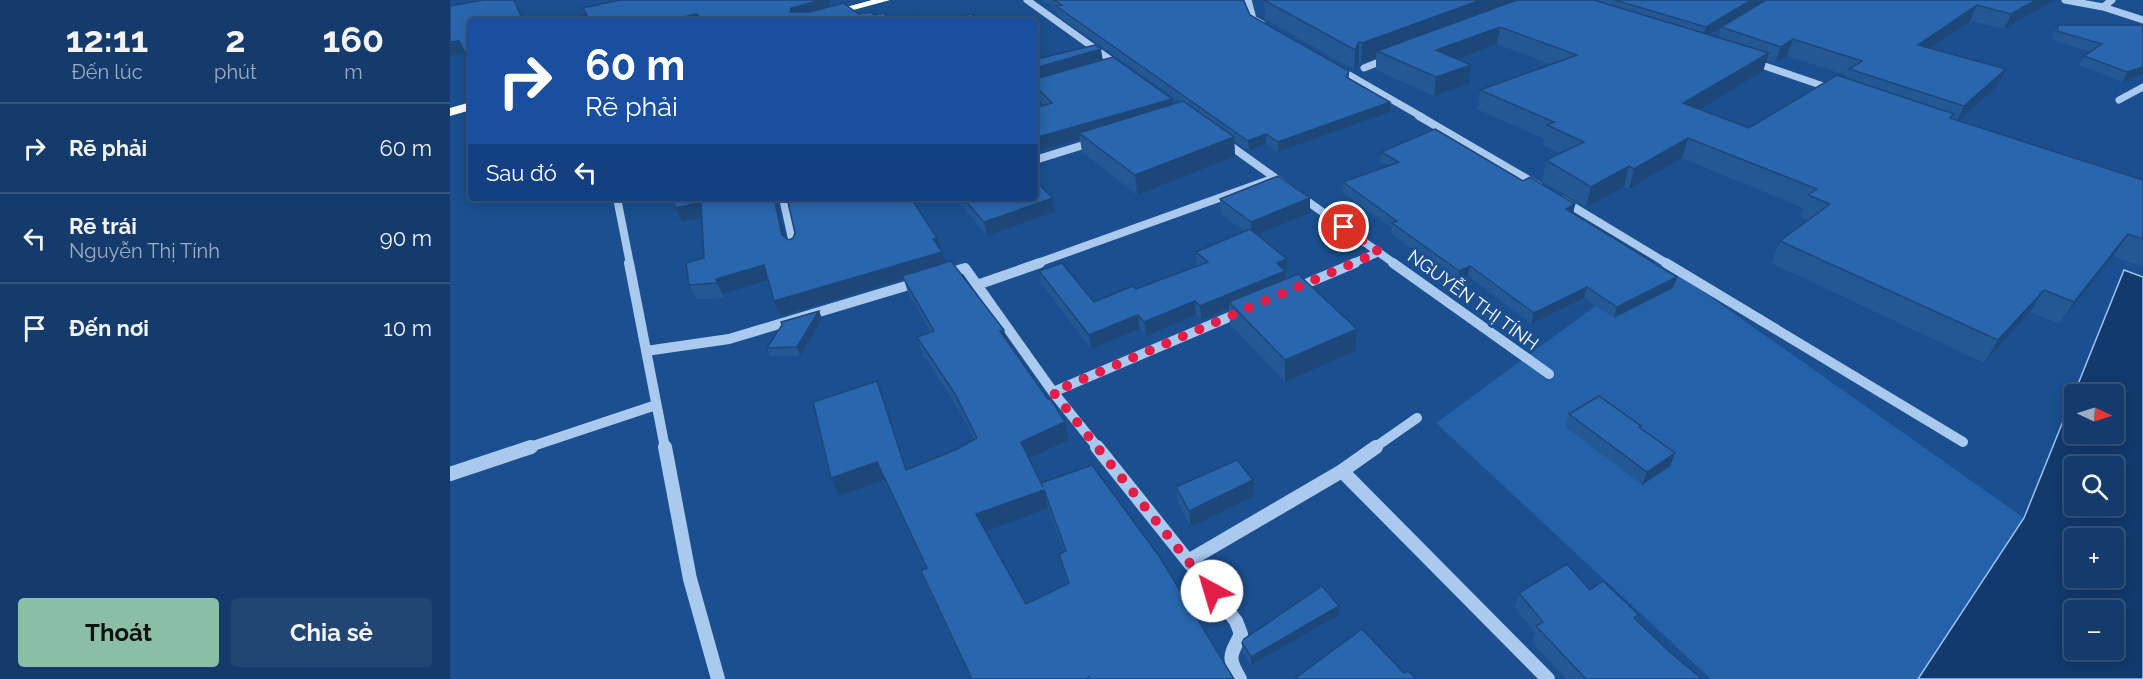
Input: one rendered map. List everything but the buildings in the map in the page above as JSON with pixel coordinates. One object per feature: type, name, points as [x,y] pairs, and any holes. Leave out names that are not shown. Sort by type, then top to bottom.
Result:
[{"type":"highway","points":[[809,18],[834,10],[885,0]]},
{"type":"highway","points":[[450,104],[468,100]]},
{"type":"highway","points":[[450,112],[468,107]]},
{"type":"street","points":[[1027,0],[1124,69]]},
{"type":"street","points":[[1248,0],[1253,18],[1272,30]]},
{"type":"street","points":[[2065,0],[2103,7],[2143,20]]},
{"type":"street","points":[[2103,7],[2112,0]]},
{"type":"street","points":[[1364,68],[1396,56]]},
{"type":"street","points":[[1747,60],[1836,90]]},
{"type":"street","points":[[1104,66],[1115,63]]},
{"type":"street","points":[[1330,63],[1545,190]]},
{"type":"street","points":[[2119,100],[2143,87]]},
{"type":"street","name":"NGUYỄN THỊ TÍNH","points":[[1221,139],[1549,374]]},
{"type":"street","points":[[1038,159],[1099,140]]},
{"type":"street","points":[[977,285],[1275,178]]},
{"type":"street","points":[[1555,196],[1964,442]]},
{"type":"street","points":[[618,201],[690,579],[718,679]]},
{"type":"street","points":[[784,201],[794,248]]},
{"type":"street","points":[[1281,294],[1379,252]]},
{"type":"street","points":[[646,351],[729,339],[965,268],[1053,392],[1241,629],[1239,640],[1231,651],[1234,668],[1240,679]]},
{"type":"street","points":[[1053,392],[1248,308]]},
{"type":"street","points":[[450,474],[656,405]]},
{"type":"street","points":[[1188,561],[1342,471],[1417,418]]},
{"type":"street","points":[[1342,471],[1548,679]]},
{"type":"shaded area","points":[[1658,260],[2024,518],[1918,679],[1711,679],[1436,423]]},
{"type":"shaded area","points":[[2124,270],[2143,277],[2143,679],[1918,679],[2024,518],[2064,419],[2064,444],[2124,444],[2124,384],[2078,384]]},
{"type":"route","points":[[1212,591],[1053,392],[1379,252],[1344,227]]}]
